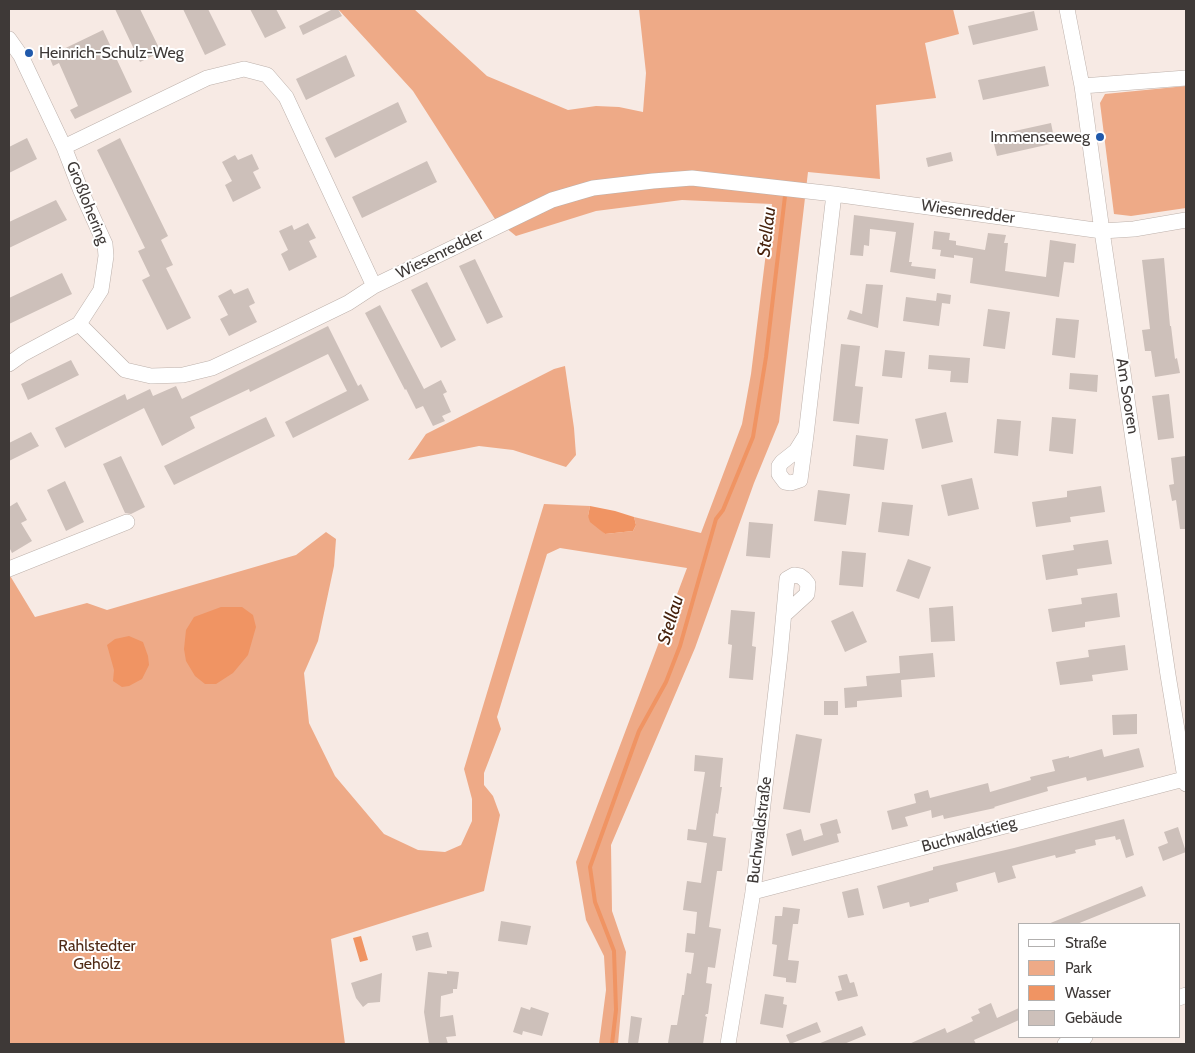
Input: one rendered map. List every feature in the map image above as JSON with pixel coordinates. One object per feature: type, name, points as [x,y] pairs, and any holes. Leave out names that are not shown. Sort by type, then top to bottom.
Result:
[{"type":"street","name":"Am Sooren","points":[[1067,9],[1082,86],[1185,781]]},
{"type":"street","name":"Großlohering","points":[[9,39],[21,56],[64,146],[105,244],[106,256],[101,290],[79,324],[23,354],[9,364]]},
{"type":"street","points":[[64,146],[207,78],[244,69],[267,75],[286,97],[374,286]]},
{"type":"street","points":[[1082,86],[1186,78]]},
{"type":"street","name":"Wiesenredder","points":[[79,324],[124,370],[151,376],[182,375],[212,368],[348,303],[374,286],[552,200],[592,188],[692,178],[834,194],[1102,231],[1134,229],[1186,220]]},
{"type":"street","points":[[806,435],[834,194]]},
{"type":"street","points":[[9,568],[126,522]]},
{"type":"street","name":"Buchwaldstraße","points":[[728,1044],[753,892],[784,615]]},
{"type":"street","name":"Buchwaldstieg","points":[[753,892],[1185,781]]},
{"type":"street","points":[[1065,1044],[1082,1038]]},
{"type":"green space","name":"Rahlstedter Gehölz","points":[[338,9],[414,9],[487,76],[568,110],[596,106],[619,107],[643,112],[646,73],[639,9],[953,9],[959,34],[925,43],[936,98],[876,105],[880,179],[808,172],[779,422],[754,483],[695,648],[611,845],[612,911],[626,952],[618,1044],[599,1044],[606,990],[604,956],[586,920],[576,862],[687,568],[560,548],[547,554],[497,717],[501,729],[484,773],[484,785],[493,796],[500,815],[484,891],[331,939],[345,1044],[9,1044],[9,574],[35,617],[87,603],[107,610],[296,555],[326,532],[336,539],[334,566],[318,641],[304,673],[309,723],[335,776],[384,834],[418,850],[445,852],[461,845],[472,821],[472,799],[464,769],[544,504],[590,506],[588,516],[605,534],[633,531],[636,525],[634,517],[701,533],[742,424],[751,374],[772,204],[682,200],[596,211],[516,236],[495,219],[413,91]]},
{"type":"green space","points":[[1186,86],[1186,208],[1131,216],[1114,214],[1100,103],[1105,94]]},
{"type":"green space","points":[[565,366],[576,455],[566,467],[513,450],[479,446],[408,460],[426,434],[554,369]]},
{"type":"water","points":[[590,506],[634,517],[636,525],[633,531],[605,534],[590,522],[588,516]]},
{"type":"water","points":[[221,607],[242,607],[253,615],[256,627],[248,655],[233,673],[216,684],[205,684],[195,676],[186,661],[184,649],[186,630],[194,617]]},
{"type":"water","points":[[129,636],[143,642],[149,665],[142,679],[129,686],[122,687],[113,681],[114,670],[107,645],[115,639]]},
{"type":"water","points":[[361,936],[368,960],[360,962],[353,938]]},
{"type":"building","points":[[115,9],[140,9],[161,52],[140,62]]},
{"type":"building","points":[[183,9],[208,9],[226,45],[205,55]]},
{"type":"building","points":[[250,9],[276,9],[286,28],[265,38]]},
{"type":"building","points":[[333,9],[338,9],[342,16],[303,35],[299,26]]},
{"type":"building","points":[[1034,11],[1038,30],[973,45],[968,26]]},
{"type":"building","points":[[103,30],[132,92],[75,119],[70,110],[78,106],[59,63],[53,66],[49,56]]},
{"type":"building","points":[[346,55],[355,76],[306,100],[296,79]]},
{"type":"building","points":[[1045,66],[1049,86],[983,100],[978,80]]},
{"type":"building","points":[[398,102],[407,122],[335,158],[325,138]]},
{"type":"building","points":[[1051,123],[1055,143],[997,156],[992,136]]},
{"type":"building","points":[[27,138],[37,159],[9,173],[9,147]]},
{"type":"building","points":[[120,138],[168,236],[161,240],[173,265],[166,268],[191,318],[167,330],[142,280],[150,276],[138,251],[145,248],[97,150]]},
{"type":"building","points":[[951,152],[953,161],[928,167],[926,158]]},
{"type":"building","points":[[252,154],[259,169],[253,172],[261,188],[233,202],[225,185],[232,181],[222,162],[235,155],[238,160]]},
{"type":"building","points":[[427,161],[437,182],[362,218],[352,197]]},
{"type":"building","points":[[56,200],[67,220],[9,248],[9,222]]},
{"type":"building","points":[[854,215],[914,223],[909,262],[912,262],[911,266],[936,269],[935,279],[890,272],[896,232],[870,229],[869,246],[864,245],[863,256],[850,255]]},
{"type":"building","points":[[308,223],[316,238],[309,241],[317,257],[289,271],[281,254],[288,250],[279,231],[292,225],[294,230]]},
{"type":"building","points":[[934,231],[950,233],[949,240],[956,241],[956,245],[985,250],[988,233],[1006,235],[1004,243],[1008,243],[1005,271],[1046,277],[1050,240],[1076,244],[1074,263],[1064,262],[1059,297],[970,283],[973,258],[954,255],[954,258],[940,256],[941,250],[932,249]]},
{"type":"building","points":[[1164,258],[1170,326],[1175,359],[1177,358],[1180,373],[1155,377],[1151,351],[1145,351],[1142,330],[1150,329],[1142,260]]},
{"type":"building","points":[[475,259],[503,317],[487,324],[459,266]]},
{"type":"building","points":[[62,273],[72,294],[9,324],[9,298]]},
{"type":"building","points":[[427,282],[456,340],[441,348],[411,290]]},
{"type":"building","points":[[866,284],[883,285],[878,328],[847,319],[850,310],[862,314]]},
{"type":"building","points":[[248,288],[255,303],[249,306],[257,322],[229,336],[220,319],[228,315],[218,296],[231,289],[234,294]]},
{"type":"building","points":[[937,293],[951,295],[950,304],[942,303],[939,326],[903,321],[906,297],[936,301]]},
{"type":"building","points":[[380,305],[424,389],[441,380],[447,392],[443,394],[451,412],[442,416],[445,421],[433,426],[423,406],[416,409],[405,390],[365,313]]},
{"type":"building","points":[[988,309],[1010,312],[1005,349],[983,346]]},
{"type":"building","points":[[1056,318],[1079,320],[1075,358],[1052,355]]},
{"type":"building","points":[[328,326],[358,386],[361,384],[369,400],[293,438],[285,422],[347,391],[328,354],[250,392],[249,389],[190,417],[195,428],[162,446],[144,408],[65,448],[55,428],[125,394],[127,400],[150,389],[153,396],[176,386],[182,399]]},
{"type":"building","points":[[841,344],[860,346],[855,386],[863,387],[859,424],[833,421]]},
{"type":"building","points":[[885,350],[905,352],[902,378],[882,376]]},
{"type":"building","points":[[929,355],[970,358],[968,383],[950,382],[951,371],[928,369]]},
{"type":"building","points":[[71,360],[79,375],[28,400],[21,384]]},
{"type":"building","points":[[1070,373],[1098,375],[1097,392],[1069,389]]},
{"type":"building","points":[[1169,394],[1174,438],[1158,440],[1152,396]]},
{"type":"building","points":[[946,412],[953,442],[922,449],[915,419]]},
{"type":"building","points":[[266,417],[275,436],[174,485],[164,466]]},
{"type":"building","points":[[1052,417],[1076,419],[1073,454],[1049,451]]},
{"type":"building","points":[[997,419],[1021,421],[1018,456],[994,453]]},
{"type":"building","points":[[31,432],[39,446],[9,461],[9,443]]},
{"type":"building","points":[[856,435],[888,439],[884,470],[853,466]]},
{"type":"building","points":[[121,456],[145,507],[131,514],[125,513],[103,464]]},
{"type":"building","points":[[1185,456],[1186,529],[1180,529],[1176,500],[1172,501],[1169,485],[1174,484],[1171,458]]},
{"type":"building","points":[[972,478],[979,509],[948,516],[941,485]]},
{"type":"building","points":[[65,481],[84,522],[66,531],[47,490]]},
{"type":"building","points":[[1101,486],[1105,512],[1070,517],[1071,522],[1036,527],[1032,502],[1067,497],[1067,491]]},
{"type":"building","points":[[818,490],[850,494],[846,525],[814,521]]},
{"type":"building","points":[[17,502],[27,520],[21,523],[32,541],[12,553],[9,547],[9,507]]},
{"type":"building","points":[[882,502],[913,505],[909,536],[878,532]]},
{"type":"building","points":[[749,522],[773,524],[770,558],[746,556]]},
{"type":"building","points":[[1108,540],[1112,564],[1077,569],[1078,575],[1046,580],[1042,555],[1074,550],[1073,545]]},
{"type":"building","points":[[842,551],[866,553],[863,587],[839,585]]},
{"type":"building","points":[[908,559],[931,567],[919,599],[896,591]]},
{"type":"building","points":[[1117,593],[1120,617],[1085,622],[1085,627],[1052,632],[1048,609],[1082,604],[1081,598]]},
{"type":"building","points":[[953,606],[955,641],[931,642],[929,608]]},
{"type":"building","points":[[731,610],[755,612],[752,646],[756,647],[753,680],[729,678],[732,645],[728,644]]},
{"type":"building","points":[[853,611],[867,642],[845,652],[831,621]]},
{"type":"building","points":[[1125,645],[1128,670],[1092,675],[1093,681],[1060,685],[1056,662],[1089,657],[1088,650]]},
{"type":"building","points":[[933,653],[935,677],[901,680],[902,697],[857,701],[857,707],[845,708],[844,688],[867,686],[866,676],[900,673],[899,656]]},
{"type":"building","points":[[824,701],[838,701],[838,715],[824,715]]},
{"type":"building","points":[[1137,714],[1137,734],[1113,735],[1112,715]]},
{"type":"building","points":[[796,734],[822,739],[810,813],[783,809]]},
{"type":"building","points":[[1139,748],[1144,767],[1087,781],[1086,777],[1047,787],[1048,791],[995,808],[944,819],[943,815],[932,818],[931,810],[905,817],[908,826],[892,830],[887,811],[916,803],[914,794],[928,790],[930,798],[988,783],[990,792],[1031,780],[1030,777],[1055,771],[1052,760],[1069,756],[1069,758],[1102,749],[1104,757]]},
{"type":"building","points":[[695,755],[723,758],[720,787],[722,787],[713,836],[726,838],[722,871],[717,871],[709,927],[721,929],[715,968],[708,967],[706,983],[712,984],[708,1014],[705,1016],[707,1017],[703,1044],[678,1044],[668,1043],[671,1025],[677,1025],[687,973],[691,974],[694,953],[685,952],[687,933],[695,934],[697,912],[683,910],[687,881],[701,883],[707,843],[687,840],[688,829],[696,830],[705,772],[694,771]]},
{"type":"building","points":[[837,819],[841,833],[837,834],[839,842],[792,856],[786,834],[801,829],[804,841],[823,835],[820,824]]},
{"type":"building","points":[[1124,819],[1134,855],[1126,858],[1120,839],[1116,840],[1115,836],[1095,840],[1096,845],[1075,850],[1076,853],[1056,858],[1055,855],[1012,866],[1016,878],[998,883],[995,872],[956,883],[958,891],[929,899],[929,902],[910,907],[909,902],[883,909],[877,886],[933,870],[933,867]]},
{"type":"building","points":[[1178,827],[1186,852],[1163,861],[1158,847],[1168,843],[1164,832]]},
{"type":"building","points":[[1142,886],[1146,896],[1079,923],[1050,923]]},
{"type":"building","points":[[858,888],[864,915],[848,918],[842,892]]},
{"type":"building","points":[[783,907],[800,909],[798,924],[793,924],[788,960],[799,961],[796,983],[786,982],[786,978],[773,976],[777,945],[772,944],[775,916],[782,916]]},
{"type":"building","points":[[501,921],[531,926],[527,945],[498,941]]},
{"type":"building","points":[[428,932],[432,947],[416,951],[412,936]]},
{"type":"building","points":[[447,971],[459,972],[457,989],[453,989],[453,993],[441,996],[440,1017],[453,1015],[456,1036],[446,1037],[448,1044],[429,1044],[424,1012],[428,972],[447,974]]},
{"type":"building","points":[[382,973],[380,1002],[368,1003],[363,1007],[356,998],[351,983]]},
{"type":"building","points":[[847,974],[850,983],[854,982],[858,996],[838,1001],[835,992],[842,990],[838,976]]},
{"type":"building","points":[[765,994],[784,997],[783,1004],[787,1005],[783,1028],[760,1024]]},
{"type":"building","points":[[991,1003],[997,1018],[1018,1008],[1018,1020],[974,1040],[976,1044],[909,1044],[945,1028],[947,1033],[973,1021],[971,1017],[980,1013],[978,1009]]},
{"type":"building","points":[[521,1007],[530,1010],[531,1007],[549,1013],[542,1036],[523,1031],[522,1035],[513,1032]]},
{"type":"building","points":[[631,1016],[642,1018],[638,1044],[628,1043]]},
{"type":"building","points":[[817,1022],[821,1032],[790,1044],[786,1035]]},
{"type":"building","points":[[862,1026],[866,1035],[844,1044],[818,1044]]},
{"type":"waterway","name":"Stellau","points":[[612,1044],[616,1010],[614,951],[595,902],[590,867],[639,731],[666,682],[680,646],[716,519],[723,510],[753,437],[766,357],[785,196]]},
{"type":"place","name":"Heinrich-Schulz-Weg","points":[[29,53]]},
{"type":"place","name":"Immenseeweg","points":[[1100,137]]}]
